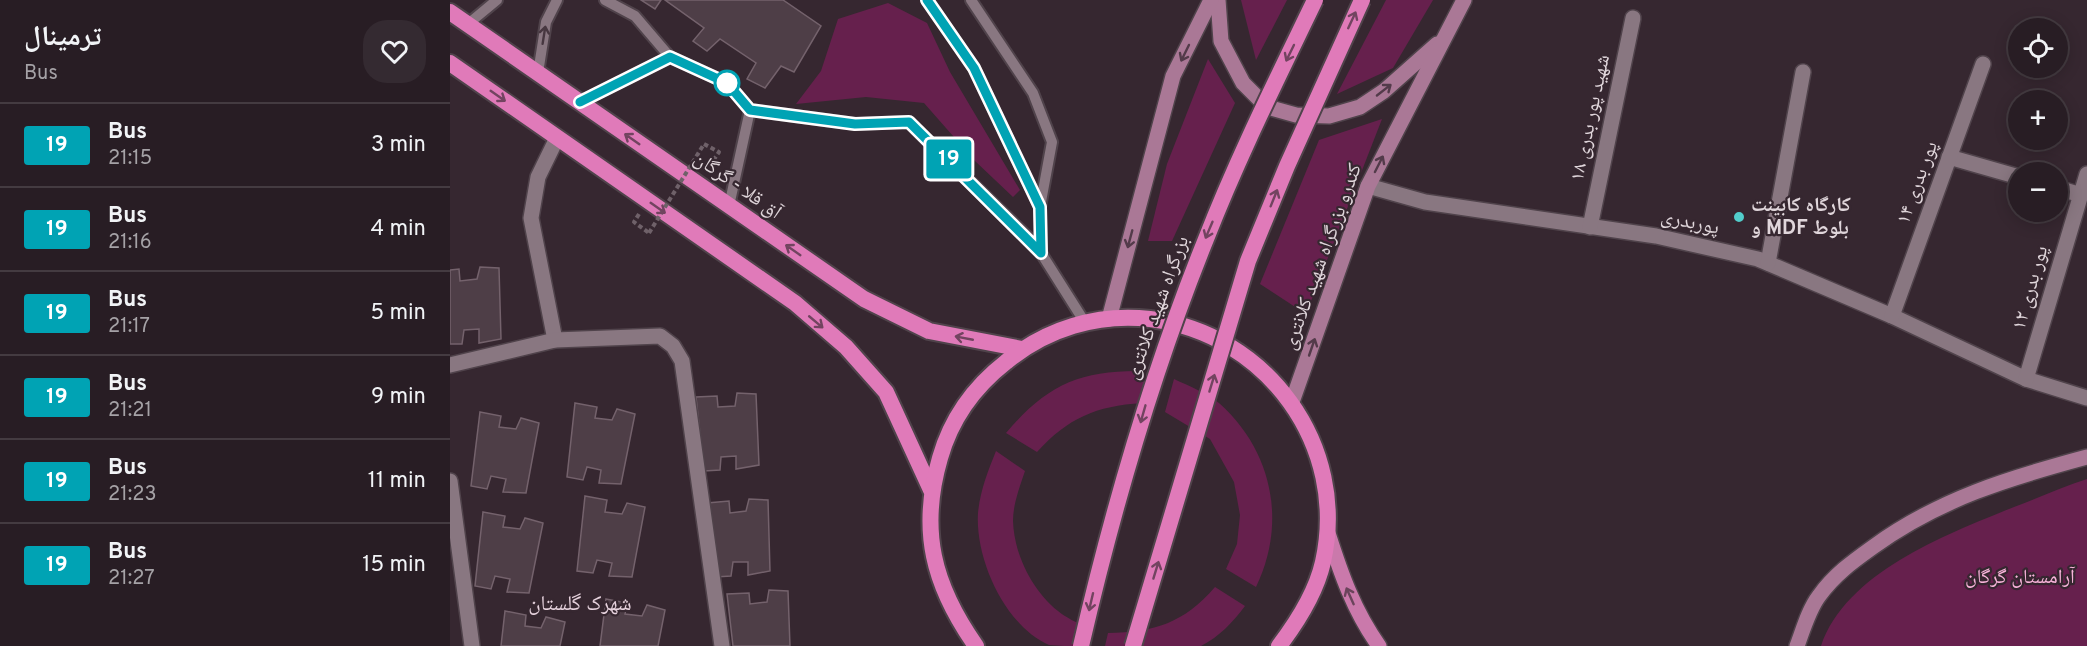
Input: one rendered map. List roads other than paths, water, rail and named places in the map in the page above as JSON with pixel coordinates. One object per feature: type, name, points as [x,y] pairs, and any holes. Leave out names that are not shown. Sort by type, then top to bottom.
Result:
[{"type":"highway","name":"بزرگراه شهید کلانتری","points":[[1081,646],[1095,588],[1154,381],[1205,241],[1243,149],[1315,0]]},
{"type":"highway","points":[[1133,646],[1248,261],[1287,166],[1362,0]]},
{"type":"highway","name":"آق قلا - گرگان","points":[[450,12],[864,299],[929,331],[1022,349]]},
{"type":"highway","points":[[450,63],[795,303],[846,347],[886,392],[931,490]]},
{"type":"highway","points":[[976,646],[954,615],[939,579],[929,529],[931,490],[945,438],[971,395],[986,378],[1022,349],[1059,330],[1084,321],[1132,317],[1173,322],[1200,330],[1255,362],[1292,402],[1319,456],[1327,498],[1328,533],[1322,564],[1300,618],[1279,646]]},
{"type":"main road","points":[[1109,319],[1173,76],[1211,0]]},
{"type":"main road","points":[[1218,0],[1221,41],[1243,82],[1267,107],[1296,115],[1329,116],[1360,107],[1384,91],[1445,37]]},
{"type":"main road","name":"کندرو بزرگراه شهید کلانتری","points":[[1292,402],[1368,186],[1464,0]]},
{"type":"main road","points":[[1797,646],[1817,598],[1839,571],[1894,531],[1950,501],[2010,477],[2087,458]]},
{"type":"main road","points":[[1328,533],[1342,580],[1360,620],[1379,646]]},
{"type":"street","name":"شهید پور بدری ۱۸","points":[[1590,226],[1633,18]]},
{"type":"street","name":"پور بدری ۱۴","points":[[1892,316],[1983,64]]},
{"type":"street","points":[[1767,263],[1803,72]]},
{"type":"street","points":[[555,340],[531,218],[538,177],[557,138]]},
{"type":"street","points":[[1949,157],[2008,174]]},
{"type":"street","name":"پور بدری ۱۲","points":[[2026,379],[2087,174]]},
{"type":"street","name":"پوربدری","points":[[1368,186],[1425,202],[1656,236],[1767,263],[1892,316],[2026,379],[2087,398]]},
{"type":"street","points":[[2068,191],[2081,195]]},
{"type":"street","points":[[450,364],[555,340],[660,336],[673,346],[682,361],[722,646]]},
{"type":"street","points":[[450,481],[472,646]]},
{"type":"lane","points":[[468,24],[496,0]]},
{"type":"lane","points":[[538,73],[546,22],[557,0]]},
{"type":"lane","points":[[605,0],[634,16],[670,57],[727,83],[750,110],[855,124],[909,122],[1041,253],[1084,321]]},
{"type":"lane","points":[[927,0],[974,68],[1040,207]]},
{"type":"lane","points":[[971,0],[1033,93],[1052,142],[1040,207],[1041,253]]},
{"type":"lane","points":[[580,102],[670,57]]},
{"type":"lane","points":[[729,206],[750,110]]},
{"type":"place","name":"کارگاه کابینت و MDF بلوط","points":[[1739,217]]},
{"type":"district","name":"شهرک گلستان","points":[[580,604]]},
{"type":"park label","name":"آرامستان گرگان","points":[[2020,578]]}]
